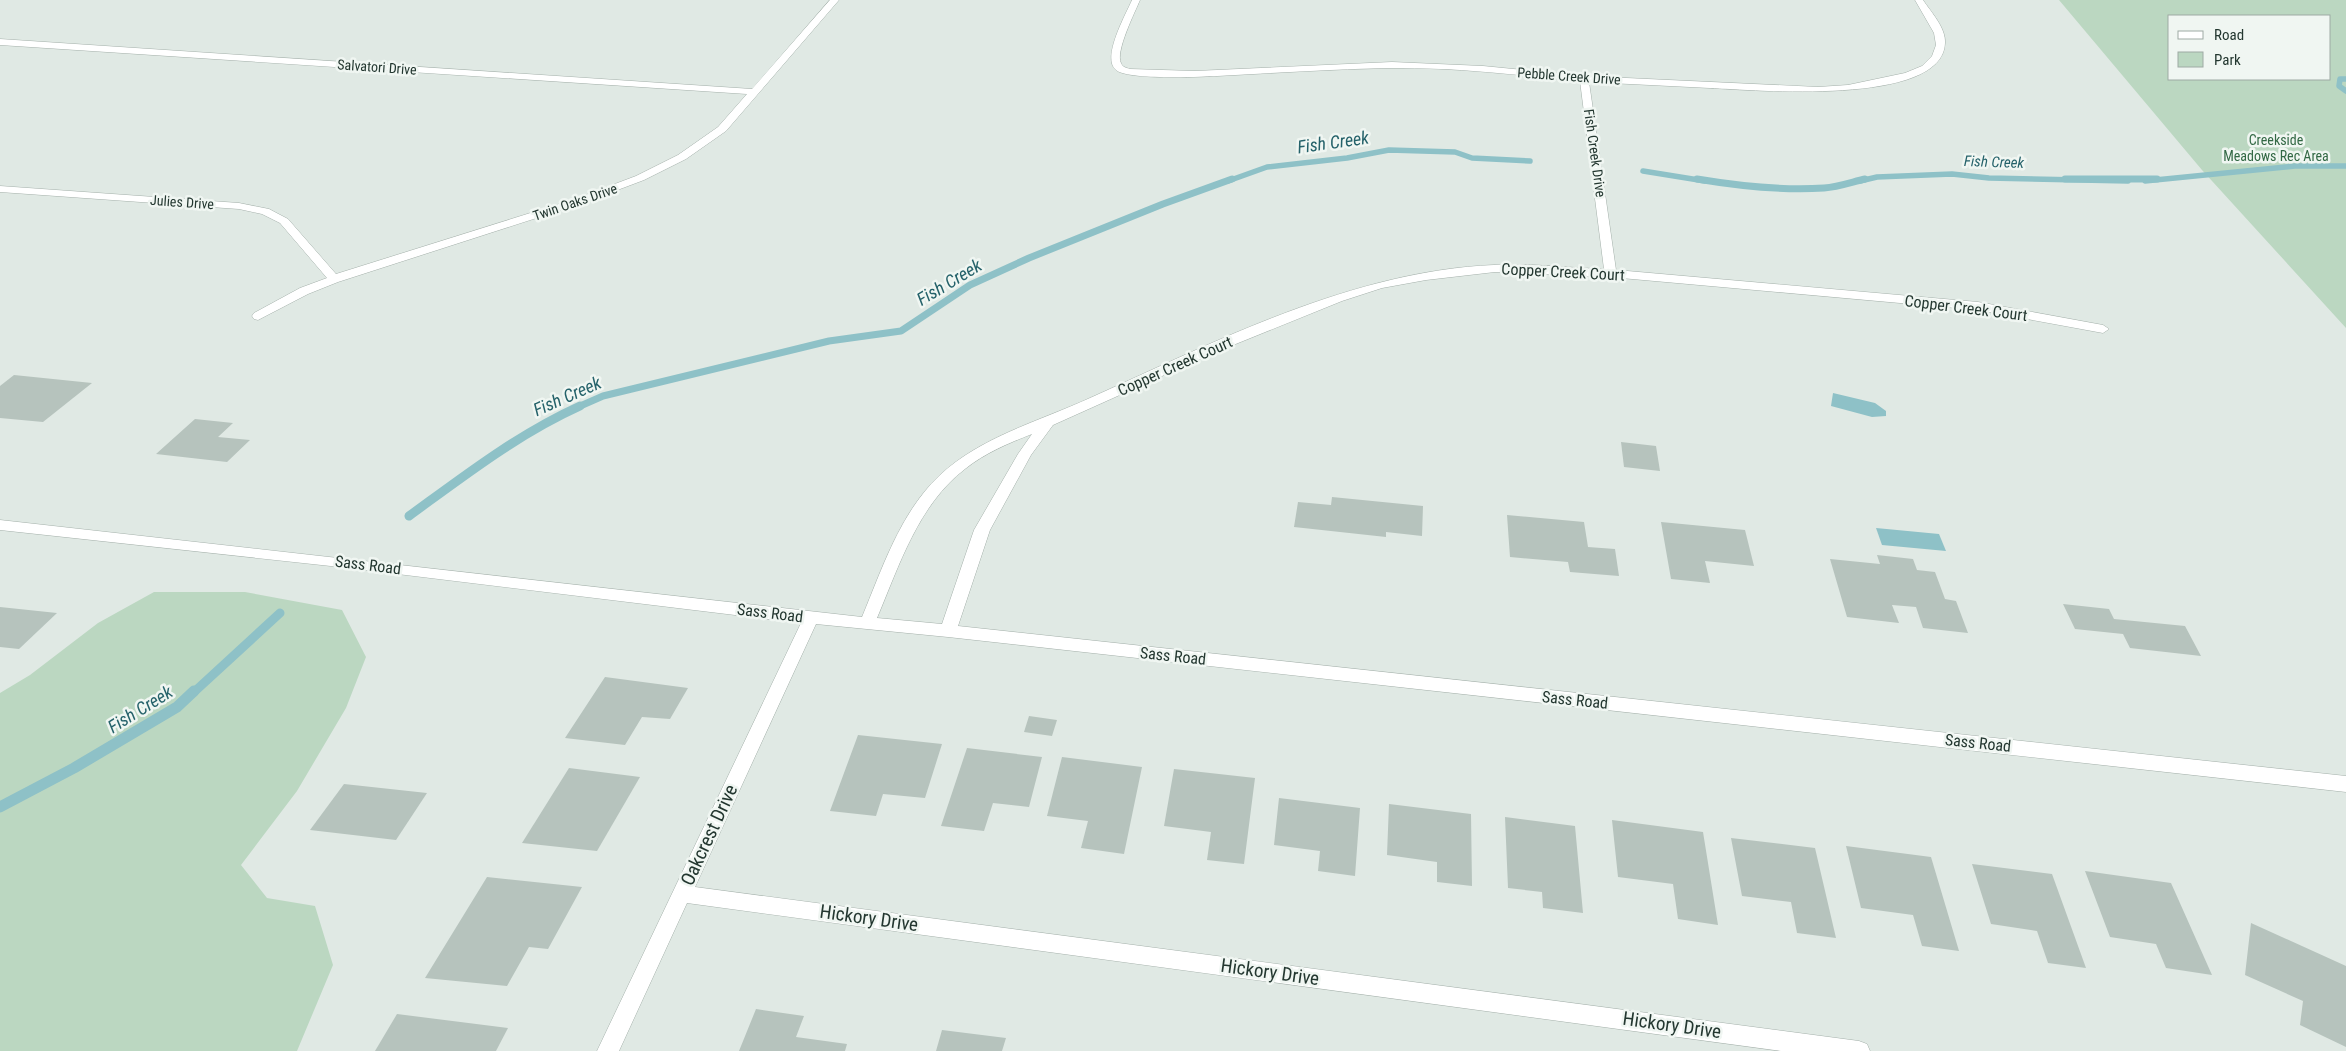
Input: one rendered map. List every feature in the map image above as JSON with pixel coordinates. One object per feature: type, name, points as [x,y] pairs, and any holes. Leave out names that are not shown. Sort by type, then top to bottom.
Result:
[{"type":"street","name":"Twin Oaks Drive","points":[[258,316],[334,279],[544,214],[640,178],[682,157],[710,139],[835,0]]},
{"type":"street","name":"Pebble Creek Drive","points":[[1136,0],[1115,52],[1115,62],[1119,68],[1130,72],[1195,74],[1392,65],[1483,69],[1584,79],[1818,90],[1855,88],[1885,83],[1915,72],[1936,59],[1942,46],[1940,35],[1919,0]]},
{"type":"street","name":"Salvatori Drive","points":[[0,42],[754,92]]},
{"type":"street","name":"Fish Creek Drive","points":[[1584,79],[1610,273]]},
{"type":"street","name":"Julies Drive","points":[[0,189],[239,206],[265,211],[284,222],[334,279]]},
{"type":"street","name":"Copper Creek Court","points":[[867,623],[916,515],[958,467],[994,445],[1206,350],[1338,298],[1380,285],[1426,276],[1495,268],[1610,273],[1978,306],[2103,329]]},
{"type":"street","name":"Copper Creek Court","points":[[948,631],[982,530],[1025,454],[1048,422]]},
{"type":"street","name":"Sass Road","points":[[0,525],[340,562],[811,618],[948,631],[2346,784]]},
{"type":"street","name":"Oakcrest Drive","points":[[608,1051],[811,618]]},
{"type":"street","name":"Hickory Drive","points":[[682,894],[1766,1045],[1859,1051]]},
{"type":"green space","name":"Creekside Meadows Rec Area","points":[[2059,0],[2346,0],[2346,328],[2202,170]]},
{"type":"green space","points":[[154,592],[245,592],[342,610],[366,657],[346,708],[297,791],[241,865],[267,898],[315,906],[333,965],[297,1051],[0,1051],[0,693],[30,675],[98,623]]},
{"type":"water","points":[[1833,393],[1875,403],[1886,411],[1886,416],[1872,417],[1831,406]]},
{"type":"water","points":[[1876,528],[1939,534],[1946,551],[1882,545]]},
{"type":"building","points":[[14,375],[92,383],[43,422],[0,418],[0,386]]},
{"type":"building","points":[[195,419],[233,423],[218,437],[250,440],[227,462],[156,454]]},
{"type":"building","points":[[1621,442],[1656,446],[1660,471],[1624,467]]},
{"type":"building","points":[[1332,497],[1423,506],[1422,536],[1386,532],[1386,537],[1294,527],[1298,502],[1331,505]]},
{"type":"building","points":[[1507,515],[1584,522],[1588,547],[1615,549],[1619,576],[1570,572],[1568,562],[1510,557]]},
{"type":"building","points":[[1661,522],[1745,530],[1754,566],[1705,561],[1710,583],[1671,579]]},
{"type":"building","points":[[1877,555],[1913,559],[1917,570],[1935,572],[1945,599],[1956,601],[1968,633],[1923,628],[1916,607],[1892,605],[1899,623],[1847,617],[1830,559],[1880,564]]},
{"type":"building","points":[[2063,604],[2109,609],[2114,619],[2185,626],[2201,656],[2130,648],[2123,634],[2075,629]]},
{"type":"building","points":[[0,607],[57,613],[19,649],[0,647]]},
{"type":"building","points":[[605,677],[688,688],[670,719],[642,717],[625,745],[565,738]]},
{"type":"building","points":[[1029,716],[1057,720],[1052,736],[1024,732]]},
{"type":"building","points":[[858,735],[942,744],[925,798],[883,794],[876,816],[830,811]]},
{"type":"building","points":[[967,748],[1042,757],[1029,807],[993,803],[984,831],[941,826]]},
{"type":"building","points":[[1062,757],[1142,767],[1124,854],[1081,848],[1088,821],[1047,816]]},
{"type":"building","points":[[569,768],[640,777],[597,851],[522,843]]},
{"type":"building","points":[[1174,769],[1255,778],[1244,864],[1207,860],[1211,832],[1164,826]]},
{"type":"building","points":[[344,784],[427,793],[396,840],[310,830]]},
{"type":"building","points":[[1279,798],[1360,808],[1355,876],[1318,871],[1320,851],[1274,845]]},
{"type":"building","points":[[1389,804],[1471,814],[1472,886],[1437,882],[1437,862],[1387,855]]},
{"type":"building","points":[[1505,817],[1575,826],[1583,913],[1543,908],[1542,892],[1508,888]]},
{"type":"building","points":[[1612,820],[1703,832],[1718,925],[1678,919],[1673,884],[1618,877]]},
{"type":"building","points":[[1731,838],[1815,848],[1836,938],[1797,933],[1791,902],[1742,896]]},
{"type":"building","points":[[1846,846],[1931,857],[1959,951],[1922,946],[1913,915],[1861,908]]},
{"type":"building","points":[[1972,864],[2052,874],[2086,968],[2048,963],[2037,931],[1991,924]]},
{"type":"building","points":[[2085,871],[2171,883],[2212,975],[2166,968],[2156,944],[2110,937]]},
{"type":"building","points":[[487,877],[582,887],[548,949],[529,947],[507,986],[425,978]]},
{"type":"building","points":[[2251,923],[2346,966],[2346,1047],[2300,1025],[2303,1001],[2245,975]]},
{"type":"building","points":[[756,1009],[804,1016],[796,1037],[847,1044],[845,1051],[739,1051]]},
{"type":"building","points":[[397,1014],[508,1028],[496,1051],[375,1051]]},
{"type":"building","points":[[942,1030],[1006,1038],[1002,1051],[936,1051]]},
{"type":"waterway","name":"Fish Creek","points":[[2346,79],[2340,79],[2339,86],[2346,91]]},
{"type":"waterway","name":"Fish Creek","points":[[1228,181],[1267,167],[1347,158],[1389,150],[1455,152],[1472,158],[1530,161]]},
{"type":"waterway","name":"Fish Creek","points":[[2145,181],[2295,166],[2346,166]]},
{"type":"waterway","name":"Fish Creek","points":[[1643,171],[1705,181]]},
{"type":"waterway","name":"Fish Creek","points":[[1860,181],[1877,177],[1952,174],[1989,178],[2128,181]]},
{"type":"waterway","name":"Fish Creek","points":[[578,407],[603,396],[829,341],[901,331],[970,285],[1029,258],[1163,204],[1232,179]]},
{"type":"waterway","name":"Fish Creek","points":[[1697,179],[1744,186],[1792,189],[1840,186],[1865,179]]},
{"type":"waterway","name":"Fish Creek","points":[[2065,179],[2157,179]]},
{"type":"waterway","name":"Fish Creek","points":[[409,516],[513,443],[535,429],[580,406]]},
{"type":"waterway","name":"Fish Creek","points":[[193,693],[280,613]]},
{"type":"waterway","name":"Fish Creek","points":[[0,807],[74,768],[177,707],[194,691]]}]
